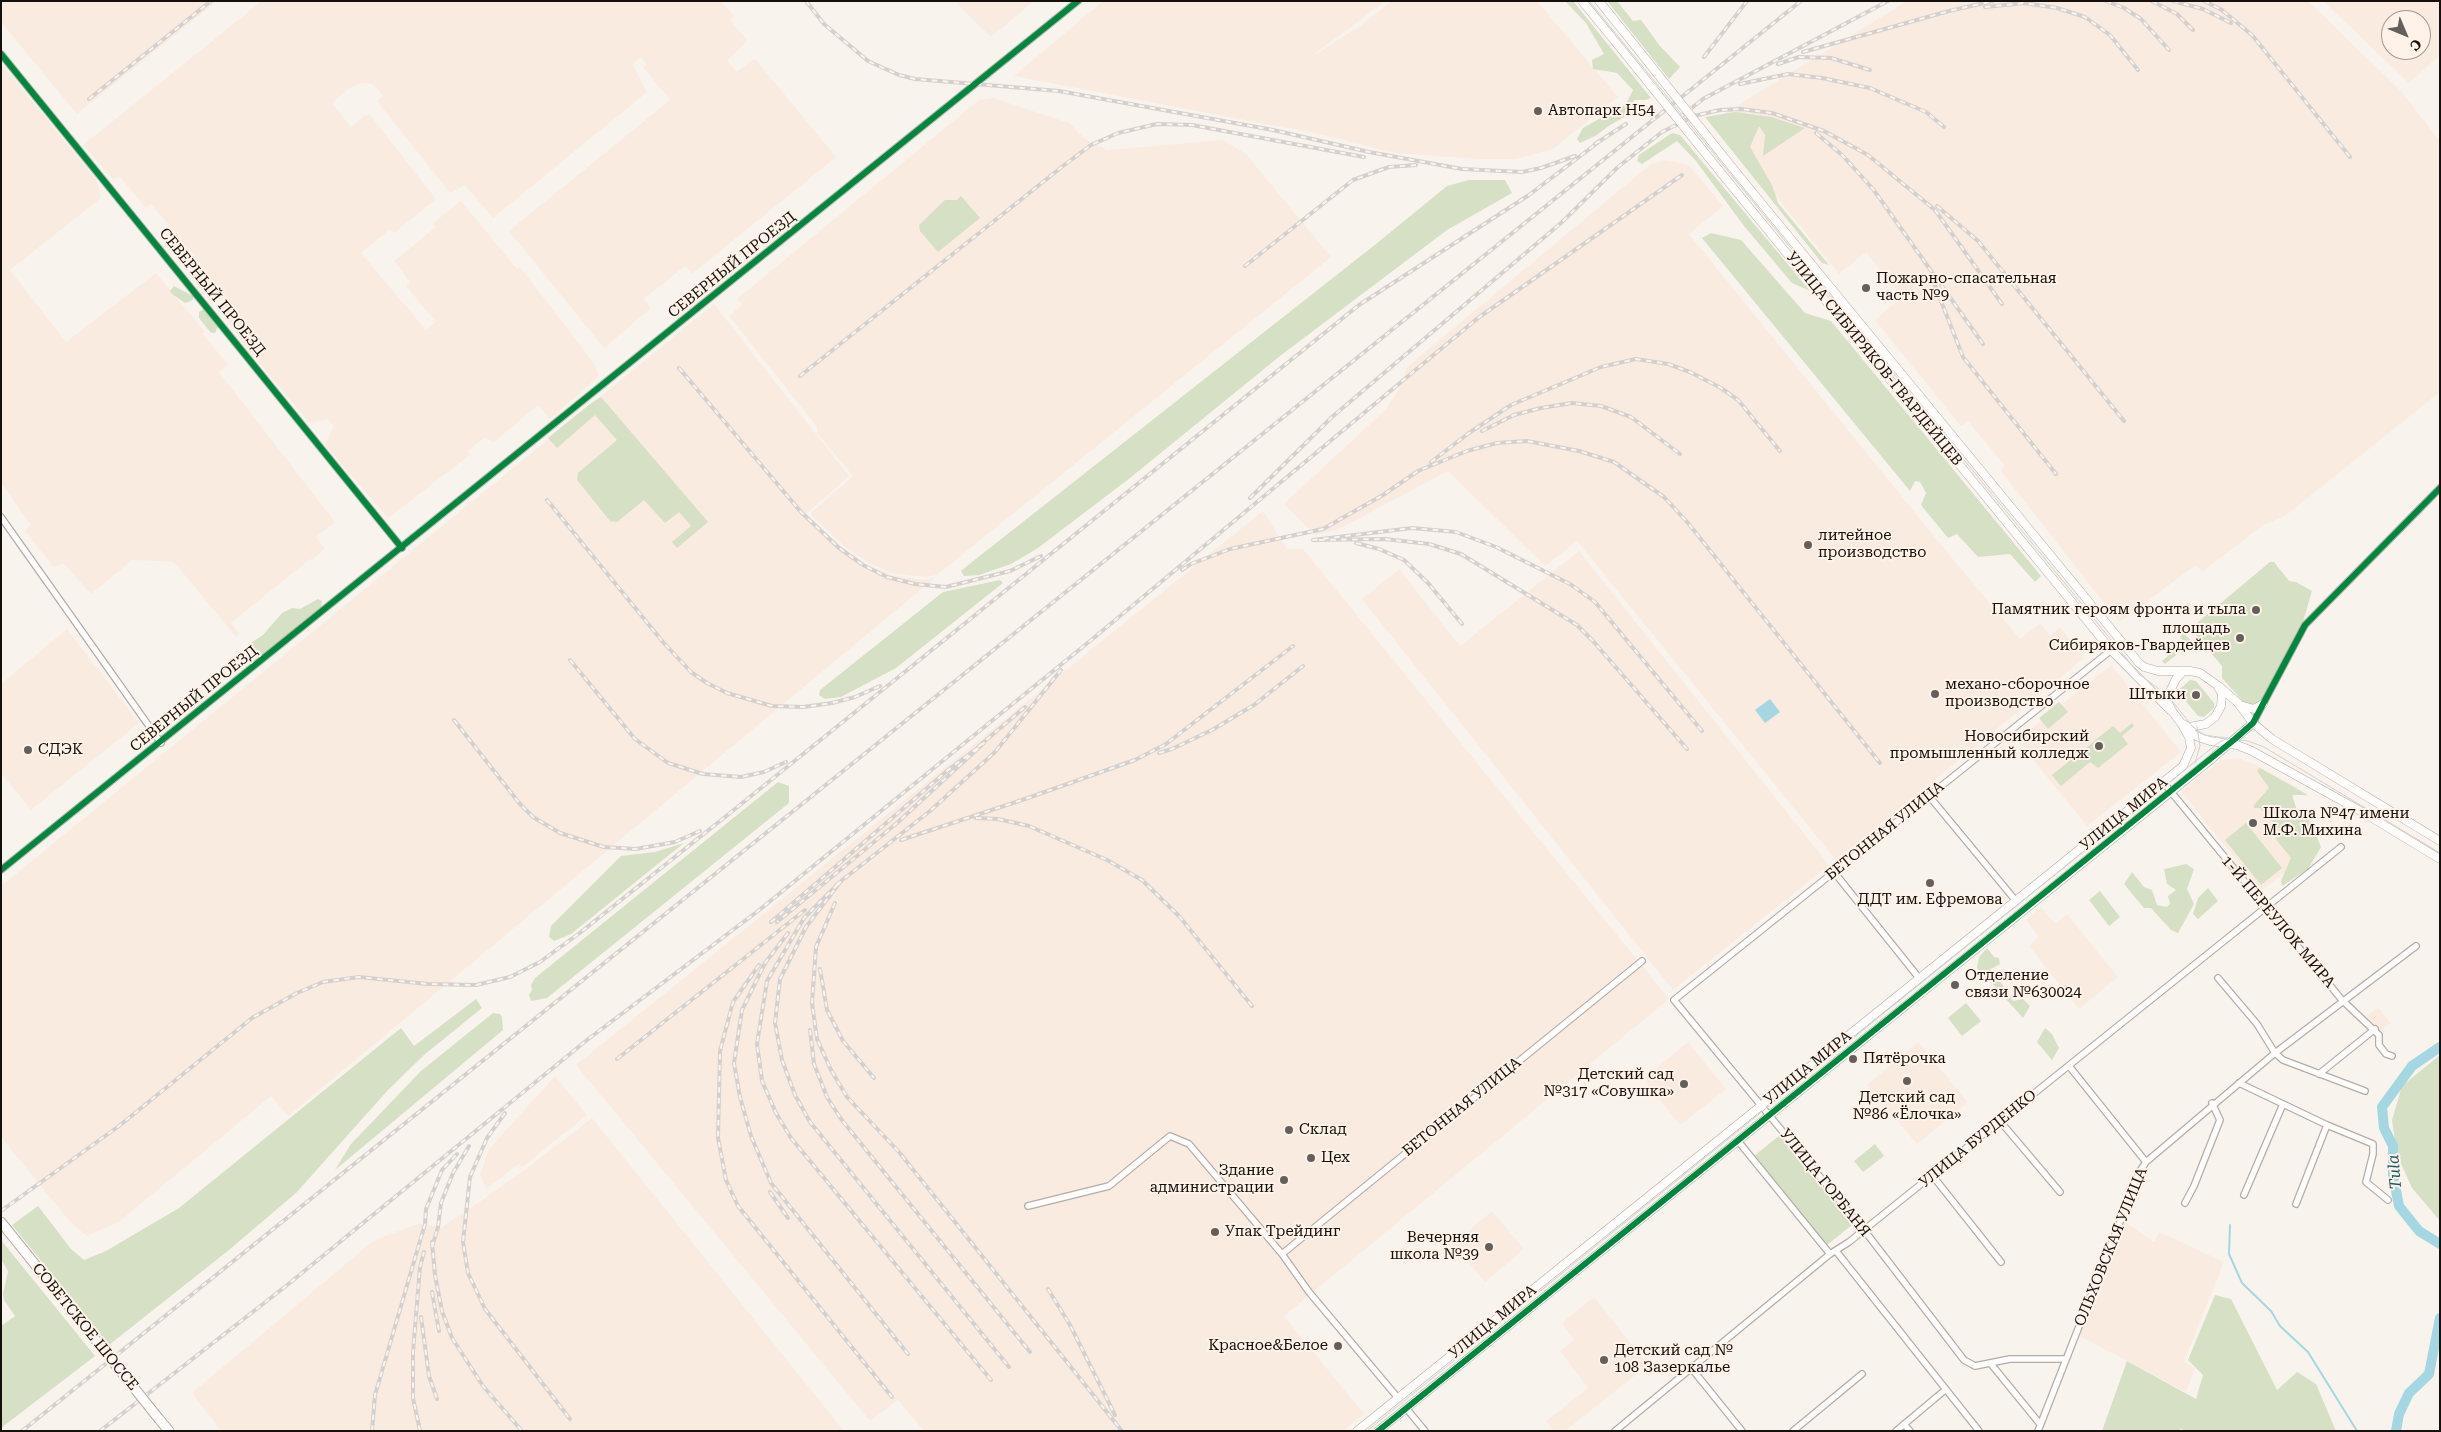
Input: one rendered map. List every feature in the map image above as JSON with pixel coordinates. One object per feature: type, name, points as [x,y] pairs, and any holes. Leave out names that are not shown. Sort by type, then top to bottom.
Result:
[{"type":"main road","name":"УЛИЦА СИБИРЯКОВ-ГВАРДЕЙЦЕВ","points":[[1582,1],[2111,650],[2172,711]]},
{"type":"main road","name":"УЛИЦА СИБИРЯКОВ-ГВАРДЕЙЦЕВ","points":[[1599,1],[1735,171],[2120,643],[2144,667],[2158,671],[2184,671]]},
{"type":"main road","points":[[1997,510],[2006,503]]},
{"type":"main road","points":[[2440,842],[2272,739],[2253,723],[2238,704],[2217,684],[2200,673],[2184,671],[2176,679],[2169,693],[2168,702],[2181,723],[2196,736],[2210,741],[2229,744],[2258,754],[2364,813],[2440,859]]},
{"type":"main road","points":[[2181,723],[2193,727],[2206,724],[2215,717],[2221,706],[2222,694],[2217,684]]},
{"type":"main road","points":[[2238,704],[2254,709],[2263,704]]},
{"type":"main road","name":"УЛИЦА МИРА","points":[[1357,1431],[2183,766],[2191,748],[2189,737],[2181,723]]},
{"type":"main road","name":"УЛИЦА МИРА","points":[[1378,1431],[2171,792],[2253,723]]},
{"type":"main road","name":"СОВЕТСКОЕ ШОССЕ","points":[[1,1222],[169,1431]]},
{"type":"main road","points":[[1398,1398],[1406,1408]]},
{"type":"street","name":"СЕВЕРНЫЙ ПРОЕЗД","points":[[1,870],[161,743],[1078,1]]},
{"type":"street","name":"СЕВЕРНЫЙ ПРОЕЗД","points":[[1,54],[402,548]]},
{"type":"street","points":[[2253,723],[2305,625],[2440,488]]},
{"type":"street","points":[[1,517],[161,743]]},
{"type":"street","name":"БЕТОННАЯ УЛИЦА","points":[[1674,1000],[2120,643]]},
{"type":"street","name":"1-Й ПЕРЕУЛОК МИРА","points":[[2163,782],[2342,1000],[2375,1029],[2379,1035],[2379,1046],[2386,1054],[2392,1056]]},
{"type":"street","points":[[1929,796],[2016,901]]},
{"type":"street","name":"УЛИЦА БУРДЕНКО","points":[[1614,1431],[1833,1253],[2341,847]]},
{"type":"street","points":[[1834,872],[1920,978]]},
{"type":"street","name":"ОЛЬХОВСКАЯ УЛИЦА","points":[[2038,1431],[2140,1171],[2146,1162],[2212,1104],[2275,1053],[2342,1000],[2416,946]]},
{"type":"street","name":"БЕТОННАЯ УЛИЦА","points":[[1282,1254],[1642,961]]},
{"type":"street","points":[[2218,978],[2257,1024],[2275,1053],[2283,1060],[2365,1091]]},
{"type":"street","name":"УЛИЦА ГОРБАНЯ","points":[[1674,1000],[1864,1230],[1964,1360],[1975,1366],[1991,1364]]},
{"type":"street","points":[[2319,1074],[2375,1029]]},
{"type":"street","points":[[2069,1066],[2146,1162]]},
{"type":"street","points":[[2239,1083],[2327,1125],[2373,1144],[2373,1154],[2366,1182],[2388,1200]]},
{"type":"street","points":[[2185,1203],[2194,1186],[2220,1120],[2212,1104]]},
{"type":"street","points":[[2244,1194],[2283,1104]]},
{"type":"street","points":[[2000,1121],[2060,1192]]},
{"type":"street","points":[[2296,1204],[2327,1125]]},
{"type":"street","points":[[1028,1206],[1109,1186],[1170,1136],[1189,1144],[1282,1254],[1309,1292],[1398,1398]]},
{"type":"street","points":[[1738,1141],[1979,1431]]},
{"type":"street","points":[[1932,1175],[2001,1262]]},
{"type":"street","points":[[2040,1424],[1991,1364],[2010,1359],[2065,1359]]},
{"type":"street","points":[[1692,1369],[1742,1431]]},
{"type":"street","points":[[1793,1431],[1862,1374]]},
{"type":"street","points":[[1896,1431],[1945,1390]]},
{"type":"street","points":[[1406,1408],[1425,1431]]},
{"type":"street","points":[[1904,1424],[1910,1431]]},
{"type":"shaded area","points":[[1,1],[217,1],[77,114],[1,22]]},
{"type":"shaded area","points":[[262,1],[721,1],[734,16],[730,20],[746,39],[743,46],[727,60],[737,72],[753,59],[756,60],[836,157],[692,274],[685,266],[644,299],[651,308],[604,348],[509,231],[670,100],[643,67],[647,64],[641,57],[632,64],[647,92],[493,218],[465,185],[450,193],[377,101],[383,96],[373,84],[361,83],[348,89],[332,103],[351,127],[365,115],[370,115],[436,199],[394,233],[390,229],[361,253],[426,330],[438,320],[435,321],[406,286],[410,282],[394,261],[436,227],[433,223],[461,201],[517,269],[520,267],[593,362],[599,374],[598,377],[550,419],[538,405],[494,442],[484,438],[468,451],[470,455],[388,518],[325,445],[334,426],[328,419],[309,423],[239,338],[238,331],[217,309],[227,300],[199,266],[201,263],[151,204],[146,208],[120,177],[113,179],[83,145]]},
{"type":"shaded area","points":[[954,1],[1034,1],[991,37]]},
{"type":"shaded area","points":[[1103,1],[1385,1],[1311,57],[1360,26],[1392,1],[1537,1],[1618,97],[1553,149],[1516,159],[1478,159],[1395,153],[1323,135],[1014,76]]},
{"type":"shaded area","points":[[1907,1],[2308,1],[2400,90],[2440,141],[2440,392],[2285,516],[2262,526],[2202,572],[2196,565],[2119,622],[2000,470],[2005,466],[1968,421],[1961,426],[1875,320],[1902,297],[1866,252],[1839,274],[1714,120]]},
{"type":"shaded area","points":[[2323,1],[2440,1],[2440,55],[2409,83],[2385,60],[2431,60],[2431,10],[2381,10],[2381,56]]},
{"type":"shaded area","points":[[1,63],[96,179],[101,198],[10,270],[66,342],[156,273],[205,332],[202,334],[228,364],[219,372],[335,522],[316,537],[325,549],[231,623],[239,633],[236,637],[174,562],[132,560],[91,594],[63,563],[54,567],[36,545],[25,531],[31,525],[1,483]]},
{"type":"shaded area","points":[[993,98],[1069,123],[1085,139],[1107,150],[1223,140],[1246,154],[1331,257],[937,575],[925,577],[892,573],[869,563],[844,546],[810,514],[853,476],[817,433],[817,427],[729,316],[742,305],[737,299],[979,100]]},
{"type":"shaded area","points":[[1666,160],[1689,165],[1723,206],[1689,234],[1946,551],[2020,639],[2040,623],[2050,636],[2060,627],[2084,658],[1836,860],[1577,541],[1545,566],[1448,471],[1337,530],[1315,535],[1284,504],[1385,410],[1399,389],[1407,367],[1651,164]]},
{"type":"shaded area","points":[[714,304],[849,476],[806,514],[842,547],[866,564],[891,575],[923,580],[936,577],[288,1116],[271,1096],[120,1221],[87,1236],[71,1223],[1,1137],[1,886]]},
{"type":"shaded area","points":[[1263,511],[1287,549],[1303,549],[1669,999],[1284,1316],[1364,1414],[1343,1431],[924,1431],[898,1400],[870,1421],[576,1065]]},
{"type":"shaded area","points":[[1579,551],[1829,865],[1673,990],[1362,599],[1399,569],[1460,646]]},
{"type":"shaded area","points":[[67,629],[139,723],[31,810],[1,773],[1,684]]},
{"type":"shaded area","name":"Новосибирский промышленный колледж","points":[[2111,665],[2181,752],[2087,826],[2017,740]]},
{"type":"shaded area","name":"Школа №47 имени М.Ф. Михина","points":[[2237,758],[2254,764],[2298,788],[2291,804],[2298,862],[2261,891],[2181,791],[2221,760]]},
{"type":"shaded area","points":[[2041,907],[2055,924],[2067,914],[2118,977],[2079,1009],[2029,946],[2039,937],[2026,920]]},
{"type":"shaded area","points":[[2378,1008],[2391,1023],[2380,1031],[2367,1016]]},
{"type":"shaded area","name":"Детский сад №317 «Совушка»","points":[[1688,1042],[1726,1089],[1680,1125],[1643,1079]]},
{"type":"shaded area","points":[[1918,1042],[1968,1102],[1917,1144],[1867,1085]]},
{"type":"shaded area","points":[[555,1076],[587,1115],[521,1168],[520,1163],[486,1189],[480,1175],[489,1149]]},
{"type":"shaded area","points":[[592,1118],[844,1431],[221,1431],[192,1393],[373,1241],[420,1223],[441,1228],[464,1212],[465,1207],[471,1208]]},
{"type":"shaded area","name":"Вечерняя школа №39","points":[[1492,1211],[1524,1249],[1485,1282],[1453,1244]]},
{"type":"shaded area","points":[[2122,1220],[2154,1242],[2159,1232],[2224,1262],[2184,1362],[2195,1368],[2186,1392],[2078,1335],[2121,1232]]},
{"type":"shaded area","points":[[1594,1297],[1648,1365],[1565,1431],[1553,1431],[1546,1421],[1588,1388],[1560,1351],[1574,1340],[1562,1323]]},
{"type":"green space","points":[[1565,1],[1573,1],[1651,98],[1634,100],[1631,113],[1597,135],[1580,143],[1577,139],[1583,128],[1626,104],[1633,90],[1617,73],[1593,69],[1592,60],[1604,54],[1586,23]]},
{"type":"green space","points":[[1607,1],[1617,1],[1633,21],[1641,20],[1660,46],[1680,67],[1669,79]]},
{"type":"green space","points":[[1735,112],[1771,117],[1805,128],[1763,156],[1765,135],[1759,126],[1750,147],[1772,185],[1778,203],[1829,265],[1822,263],[1705,117]]},
{"type":"green space","points":[[1672,133],[1680,135],[1810,291],[1792,283],[1744,226],[1696,161],[1677,141],[1642,164],[1637,161],[1639,155]]},
{"type":"green space","points":[[1469,180],[1505,180],[1512,193],[1447,230],[1280,356],[1130,478],[1038,548],[1011,564],[979,575],[964,576],[961,571],[972,562],[1447,186]]},
{"type":"green space","points":[[961,196],[980,218],[938,252],[920,231],[919,225],[945,200],[957,200]]},
{"type":"green space","points":[[1711,233],[1741,240],[1805,313],[1831,321],[2041,576],[2035,582],[2010,554],[1978,557],[1957,534],[1948,538],[1921,505],[1926,493],[1920,482],[1915,481],[1910,491],[1702,238]]},
{"type":"green space","points":[[174,286],[193,296],[193,300],[185,303],[172,294],[170,291]]},
{"type":"green space","points":[[204,309],[219,324],[215,333],[211,333],[199,318],[199,312]]},
{"type":"green space","points":[[601,397],[708,522],[677,548],[672,542],[691,526],[679,512],[665,523],[644,500],[617,522],[610,521],[577,480],[578,473],[617,440],[595,415],[557,448],[548,438]]},
{"type":"green space","points":[[2270,562],[2274,562],[2289,581],[2296,582],[2312,591],[2302,625],[2261,702],[2252,708],[2247,706],[2222,678],[2222,666],[2195,634],[2197,623]]},
{"type":"green space","points":[[1000,580],[1003,583],[896,668],[841,697],[825,699],[819,695],[820,690],[943,592]]},
{"type":"green space","points":[[318,599],[322,601],[321,607],[262,655],[257,655],[251,650],[249,644],[263,635],[282,613],[292,608],[300,609]]},
{"type":"green space","points":[[2184,633],[2192,642],[2165,664],[2162,661],[2184,642],[2180,637]]},
{"type":"green space","points":[[2190,680],[2196,681],[2214,703],[2214,708],[2204,717],[2198,716],[2180,694],[2180,689]]},
{"type":"green space","points":[[2059,702],[2068,712],[2048,729],[2039,718]]},
{"type":"green space","points":[[2132,723],[2134,726],[2122,736],[2128,744],[2098,768],[2090,762],[2061,786],[2052,775],[2113,726],[2120,733]]},
{"type":"green space","points":[[2260,768],[2308,795],[2292,795],[2297,810],[2311,822],[2321,847],[2308,869],[2282,886],[2281,881],[2291,858],[2275,838],[2279,829],[2260,808],[2254,808],[2254,805],[2269,788],[2257,771]]},
{"type":"green space","points":[[778,782],[789,786],[789,803],[547,998],[531,1001],[529,995],[535,978]]},
{"type":"green space","points":[[2246,823],[2282,868],[2261,885],[2225,840]]},
{"type":"green space","points":[[684,843],[571,934],[554,941],[549,937],[551,926],[621,856],[655,852]]},
{"type":"green space","points":[[2186,864],[2194,869],[2187,889],[2194,904],[2178,933],[2171,930],[2151,908],[2144,908],[2124,884],[2132,872],[2144,887],[2152,890],[2157,905],[2167,907],[2170,904],[2168,896],[2176,890],[2167,884],[2164,869]]},
{"type":"green space","points":[[2208,888],[2218,901],[2198,919],[2193,914],[2198,898]]},
{"type":"green space","points":[[2100,891],[2120,917],[2109,926],[2089,900]]},
{"type":"green space","points":[[1987,948],[1994,957],[1999,958],[2000,964],[1982,974],[1977,968],[1979,957]]},
{"type":"green space","points":[[1998,978],[2013,1001],[2023,999],[2030,1006],[2023,1018],[1989,980]]},
{"type":"green space","points":[[476,999],[482,1008],[424,1055],[388,1090],[296,1193],[229,1250],[109,1345],[12,1225],[38,1206],[71,1249],[84,1260],[106,1251],[179,1208],[401,1028],[414,1046]]},
{"type":"green space","points":[[1966,1003],[1981,1021],[1962,1036],[1948,1018]]},
{"type":"green space","points":[[493,1013],[500,1014],[502,1017],[503,1030],[335,1170],[351,1144],[421,1071]]},
{"type":"green space","points":[[2045,1028],[2052,1034],[2059,1048],[2052,1060],[2037,1042]]},
{"type":"green space","points":[[2440,1055],[2440,1221],[2412,1188],[2397,1155],[2392,1120],[2402,1086]]},
{"type":"green space","points":[[1780,1135],[1852,1225],[1827,1245],[1754,1156]]},
{"type":"green space","points":[[1875,1144],[1884,1156],[1863,1172],[1854,1161]]},
{"type":"green space","points":[[1,1240],[95,1356],[1,1428],[1,1326],[15,1316],[4,1300],[3,1294],[8,1271],[1,1259]]},
{"type":"green space","points":[[2215,1295],[2231,1299],[2277,1390],[2297,1372],[2316,1384],[2336,1431],[2186,1431],[2181,1429],[2177,1431],[2102,1431],[2127,1361],[2196,1399],[2203,1375],[2188,1360]]},
{"type":"water","points":[[1770,699],[1780,712],[1765,723],[1755,710]]},
{"type":"waterway","name":"Tula","points":[[2440,1047],[2412,1066],[2382,1107],[2384,1128],[2393,1146],[2393,1175],[2399,1206],[2419,1231],[2440,1244]]},
{"type":"waterway","points":[[2230,1225],[2229,1254],[2242,1283],[2271,1311],[2280,1326],[2308,1352],[2357,1431]]},
{"type":"waterway","name":"Tula","points":[[2396,1431],[2399,1414],[2409,1393],[2429,1374],[2440,1318]]},
{"type":"tram line","points":[[1589,1],[2139,674],[2168,696],[2193,727],[2204,735],[2248,741],[2264,747],[2440,853]]},
{"type":"tram line","points":[[2195,763],[2200,746],[2197,727]]},
{"type":"tram line","points":[[1367,1431],[2218,743],[2228,738]]},
{"type":"railway","points":[[89,99],[211,1]]},
{"type":"railway","points":[[806,1],[824,24],[868,61],[899,75],[915,79],[1059,91],[1273,130],[1369,152],[1462,169],[1522,172],[1541,168],[1575,156]]},
{"type":"railway","points":[[1704,57],[1747,1]]},
{"type":"railway","points":[[22,1431],[1801,1]]},
{"type":"railway","points":[[1679,118],[1703,99],[1888,1]]},
{"type":"railway","points":[[1803,52],[1949,11],[1993,1]]},
{"type":"railway","points":[[2106,1],[2124,8],[2141,19],[2169,50]]},
{"type":"railway","points":[[2152,1],[2177,14],[2193,30]]},
{"type":"railway","points":[[2173,1],[2203,9],[2231,23]]},
{"type":"railway","points":[[2204,1],[2222,10],[2252,35],[2350,157]]},
{"type":"railway","points":[[1985,7],[2024,3],[2057,8],[2085,17],[2110,35],[2138,70]]},
{"type":"railway","points":[[1778,64],[1799,57],[1831,58],[1870,70]]},
{"type":"railway","points":[[1740,84],[1788,74],[1822,78],[1870,88],[1926,112],[1944,127]]},
{"type":"railway","points":[[1250,498],[1332,417],[1561,223],[1618,167],[1662,132],[1694,116],[1720,110],[1741,109],[1772,113],[1824,131],[1868,155],[1935,210],[2002,304]]},
{"type":"railway","points":[[800,376],[1063,166],[1091,145],[1118,133],[1157,124],[1192,125],[1364,157]]},
{"type":"railway","points":[[1595,144],[1626,124]]},
{"type":"railway","points":[[1816,133],[1842,155],[1873,189],[1983,344]]},
{"type":"railway","points":[[1,1211],[119,1126],[252,1018],[297,993],[323,982],[359,977],[428,984],[476,985],[510,977],[540,962],[581,932],[740,805],[1359,305],[1529,195],[1600,141]]},
{"type":"railway","points":[[1245,266],[1353,180],[1389,167],[1416,165]]},
{"type":"railway","points":[[100,1431],[286,1286],[587,1040],[758,911],[1090,641],[1478,318],[1682,175]]},
{"type":"railway","points":[[1937,206],[1978,241],[2124,421]]},
{"type":"railway","points":[[1932,278],[1963,357],[2056,474]]},
{"type":"railway","points":[[1431,462],[1469,433],[1511,405],[1601,367],[1636,359],[1668,364],[1690,372],[1721,388],[1738,400],[1780,451]]},
{"type":"railway","points":[[679,368],[801,512],[839,548],[863,565],[887,577],[915,584],[946,587],[1010,571],[1041,556]]},
{"type":"railway","points":[[1482,431],[1514,415],[1541,408],[1572,403],[1601,406],[1631,417],[1680,454]]},
{"type":"railway","points":[[1182,570],[1191,564],[1230,549],[1323,529],[1383,495],[1418,471],[1467,451],[1497,443],[1527,441],[1579,451],[1614,462],[1664,497],[1688,523],[1880,763]]},
{"type":"railway","points":[[547,500],[663,642],[691,672],[707,683],[727,693],[772,706],[803,707],[832,703],[855,697],[880,686]]},
{"type":"railway","points":[[1687,749],[1577,625],[1461,554],[1429,544],[1385,539],[1313,540],[1412,528],[1456,532],[1496,547],[1570,584],[1595,602],[1702,731]]},
{"type":"railway","points":[[1356,543],[1379,549],[1404,560],[1428,583],[1462,624]]},
{"type":"railway","points":[[901,840],[1135,760],[1166,744],[1293,646]]},
{"type":"railway","points":[[570,660],[635,739],[668,763],[703,774],[741,777],[764,772],[786,762]]},
{"type":"railway","points":[[1159,753],[1172,749],[1212,730],[1254,705],[1303,666]]},
{"type":"railway","points":[[836,885],[930,811],[995,752],[1061,670]]},
{"type":"railway","points":[[978,747],[1025,707]]},
{"type":"railway","points":[[454,720],[520,804],[533,817],[560,833],[604,847],[636,849],[675,842],[700,831]]},
{"type":"railway","points":[[771,922],[948,770],[984,743],[897,823],[777,922]]},
{"type":"railway","points":[[976,818],[998,819],[1029,826],[1107,860],[1142,880],[1179,916],[1252,1006]]},
{"type":"railway","points":[[991,1380],[791,1138],[776,1113],[762,1081],[757,1044],[767,981],[804,918],[841,881],[806,927],[780,979],[775,1023],[782,1060],[795,1095],[810,1122],[1009,1367]]},
{"type":"railway","points":[[835,903],[816,947],[812,1003],[817,1039],[831,1070],[847,1097],[899,1152],[1122,1431]]},
{"type":"railway","points":[[617,1059],[805,910]]},
{"type":"railway","points":[[788,933],[765,963],[742,1010],[734,1063],[740,1097],[751,1136],[771,1183],[908,1354]]},
{"type":"railway","points":[[759,965],[733,1002],[720,1051],[718,1138],[726,1180],[738,1206],[892,1397]]},
{"type":"railway","points":[[820,969],[827,1010],[843,1041],[874,1078]]},
{"type":"railway","points":[[810,1030],[814,1064],[827,1097],[841,1119],[1030,1352]]},
{"type":"railway","points":[[505,1113],[487,1138],[470,1177],[463,1242],[468,1273],[485,1309],[570,1419]]},
{"type":"railway","points":[[432,1247],[438,1227],[441,1203],[453,1173],[469,1146]]},
{"type":"railway","points":[[372,1431],[375,1395],[425,1224],[426,1209],[442,1170],[457,1154]]},
{"type":"railway","points":[[770,1192],[788,1218]]},
{"type":"railway","points":[[432,1242],[435,1275],[442,1311],[452,1338],[483,1386],[522,1431]]},
{"type":"railway","points":[[420,1431],[413,1398],[413,1352],[420,1267],[424,1252]]},
{"type":"railway","points":[[1048,1289],[1070,1325],[1115,1415]]},
{"type":"railway","points":[[432,1292],[439,1331]]},
{"type":"railway","points":[[421,1317],[429,1376],[437,1399]]},
{"type":"cycle path","points":[[1,870],[1078,1]]},
{"type":"cycle path","points":[[1,54],[402,548]]},
{"type":"cycle path","points":[[1378,1431],[2235,739],[2253,723],[2305,625],[2440,488]]},
{"type":"place","name":"Автопарк Н54","points":[[1538,111]]},
{"type":"place","name":"Пожарно-спасательная часть №9","points":[[1866,288]]},
{"type":"place","name":"литейное производство","points":[[1808,545]]},
{"type":"place","name":"Памятник героям фронта и тыла","points":[[2256,610]]},
{"type":"place","name":"площадь Сибиряков-Гвардейцев","points":[[2240,638]]},
{"type":"place","name":"механо-сборочное производство","points":[[1935,694]]},
{"type":"place","name":"Штыки","points":[[2196,695]]},
{"type":"place","name":"Новосибирский промышленный колледж","points":[[2099,746]]},
{"type":"place","name":"СДЭК","points":[[28,750]]},
{"type":"place","name":"Школа №47 имени М.Ф. Михина","points":[[2253,823]]},
{"type":"place","name":"ДДТ им. Ефремова","points":[[1930,883]]},
{"type":"place","name":"Отделение связи №630024","points":[[1955,985]]},
{"type":"place","name":"Пятёрочка","points":[[1853,1059]]},
{"type":"place","name":"Детский сад №86 «Ёлочка»","points":[[1907,1081]]},
{"type":"place","name":"Детский сад №317 «Совушка»","points":[[1684,1084]]},
{"type":"place","name":"Склад","points":[[1289,1130]]},
{"type":"place","name":"Цех","points":[[1311,1158]]},
{"type":"place","name":"Здание администрации","points":[[1284,1180]]},
{"type":"place","name":"Упак Трейдинг","points":[[1215,1232]]},
{"type":"place","name":"Вечерняя школа №39","points":[[1489,1247]]},
{"type":"place","name":"Красное&Белое","points":[[1338,1346]]},
{"type":"place","name":"Детский сад № 108 Зазеркалье","points":[[1604,1360]]}]
